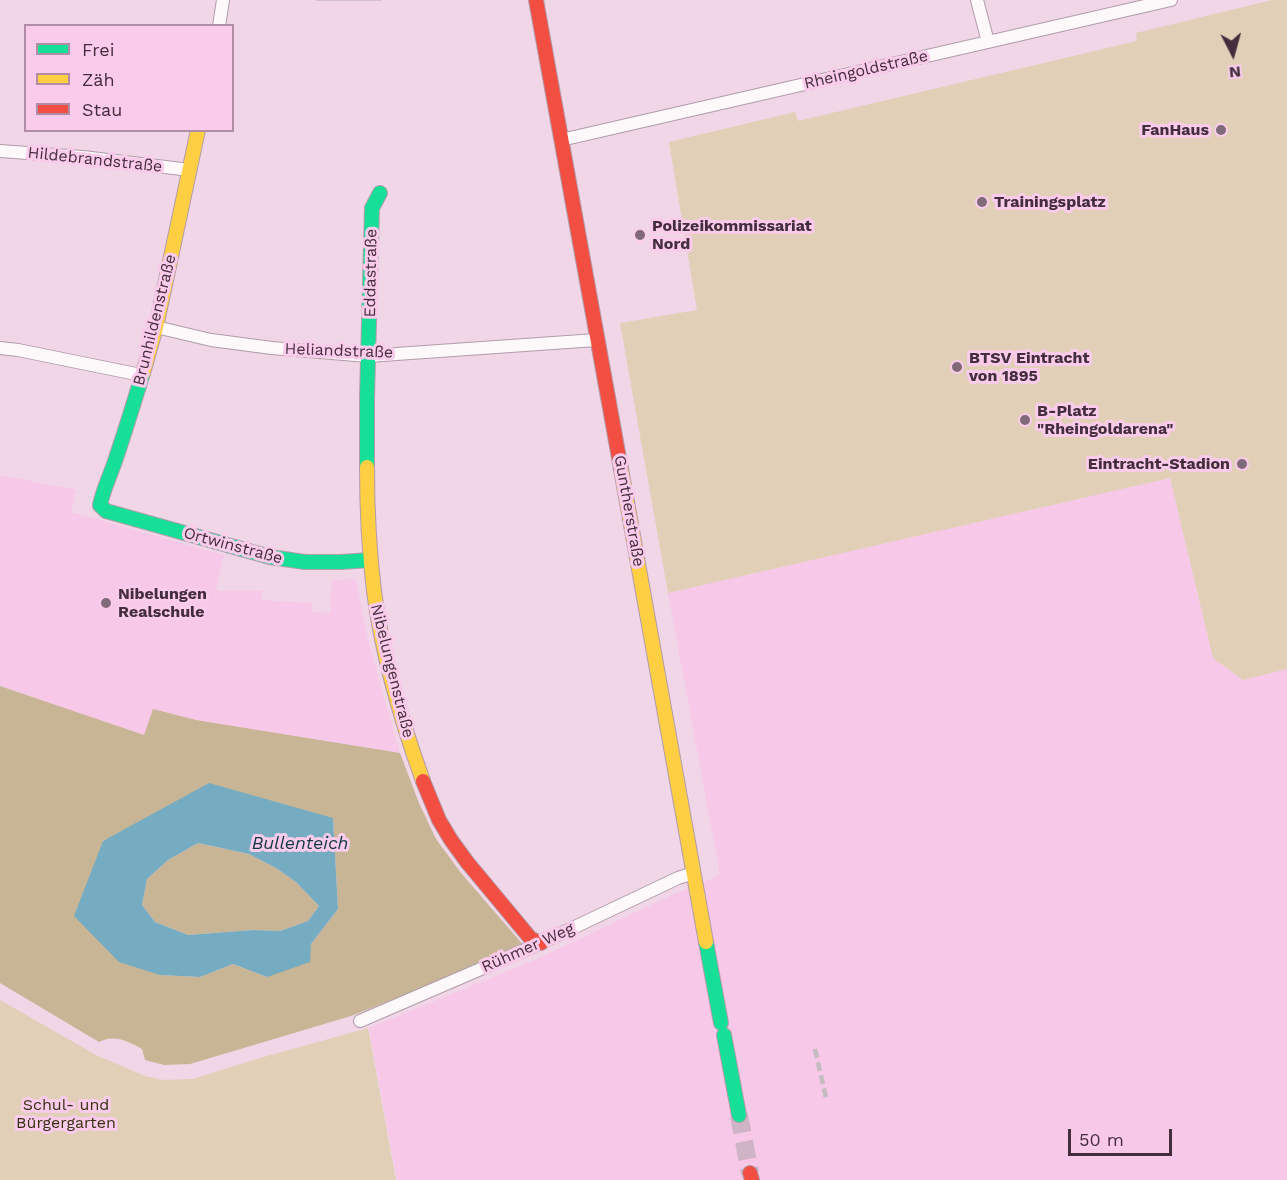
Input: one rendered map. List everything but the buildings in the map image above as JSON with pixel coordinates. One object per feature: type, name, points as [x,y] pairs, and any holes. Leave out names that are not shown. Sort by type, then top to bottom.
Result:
[{"type":"street","points":[[219,24],[224,0]]},
{"type":"street","name":"Guntherstraße","points":[[536,0],[596,340],[612,416],[739,1115]]},
{"type":"street","points":[[977,0],[988,42]]},
{"type":"street","name":"Rheingoldstraße","points":[[561,140],[1171,0]]},
{"type":"street","name":"Brunhildenstraße","points":[[100,505],[128,423],[156,327],[198,132]]},
{"type":"street","name":"Hildebrandstraße","points":[[0,151],[83,157],[190,170]]},
{"type":"street","name":"Eddastraße","points":[[368,356],[372,208],[381,193]]},
{"type":"street","name":"Heliandstraße","points":[[156,327],[211,340],[368,356],[596,340]]},
{"type":"street","points":[[0,348],[141,375]]},
{"type":"street","name":"Nibelungenstraße","points":[[368,356],[367,498],[370,560],[379,627],[391,680],[411,748],[439,820],[451,840],[531,939],[541,943]]},
{"type":"street","name":"Ortwinstraße","points":[[100,505],[106,511],[270,557],[305,562],[370,560]]},
{"type":"street","name":"Rühmer Weg","points":[[360,1021],[541,943],[678,878],[694,873]]},
{"type":"shaded area","name":"Nibelungen Realschule","points":[[0,475],[76,490],[71,512],[224,555],[216,591],[262,591],[262,600],[312,603],[311,612],[330,613],[332,580],[356,579],[368,640],[400,753],[196,720],[153,709],[144,735],[0,686]]},
{"type":"shaded area","points":[[1170,478],[1213,658],[1243,680],[1287,669],[1287,1180],[397,1180],[369,1028],[537,959],[672,895],[720,875],[668,593]]},
{"type":"shaded area","points":[[0,686],[144,735],[153,709],[196,720],[400,753],[436,839],[461,873],[525,947],[351,1016],[190,1064],[164,1065],[145,1060],[142,1049],[121,1040],[110,1039],[99,1042],[0,983]],"holes":[[[333,818],[338,909],[311,944],[267,977],[233,964],[200,977],[160,975],[103,840]]]},
{"type":"shaded area","points":[[198,843],[249,854],[276,868],[296,882],[319,906],[308,921],[280,931],[253,930],[188,935],[155,922],[142,905],[147,879],[168,860]]},
{"type":"green space","name":"BTSV Eintracht von 1895","points":[[1272,0],[1287,0],[1287,669],[1243,680],[1213,658],[1170,478],[668,593],[620,323],[697,310],[669,142],[795,112],[798,121],[1137,41],[1136,33]]},
{"type":"green space","name":"Schul- und Bürgergarten","points":[[0,1000],[96,1055],[145,1076],[164,1080],[193,1079],[368,1028],[396,1180],[0,1180]]},
{"type":"water","name":"Bullenteich","points":[[209,783],[333,818],[338,909],[311,944],[310,962],[267,977],[233,964],[200,977],[160,975],[119,962],[74,916],[103,841]],"holes":[[[198,843],[249,854],[296,882],[319,906],[308,921],[280,931],[253,930],[188,935],[155,922],[142,905],[147,879],[168,860]]]},
{"type":"tunnel","points":[[739,1115],[750,1173]]},
{"type":"tram line","points":[[317,0],[381,0]]},
{"type":"railway","points":[[815,1049],[826,1098]]},
{"type":"traffic: fast","points":[[367,467],[372,208],[380,193]]},
{"type":"traffic: fast","points":[[143,373],[101,499],[100,505],[106,511],[270,557],[305,562],[370,560]]},
{"type":"traffic: fast","points":[[706,942],[721,1023]]},
{"type":"traffic: fast","points":[[724,1035],[739,1115]]},
{"type":"traffic: slow","points":[[143,373],[156,327],[198,132]]},
{"type":"traffic: slow","points":[[367,467],[372,576],[382,639],[393,687],[423,781]]},
{"type":"traffic: slow","points":[[621,469],[706,942]]},
{"type":"traffic: jam","points":[[536,0],[621,469]]},
{"type":"traffic: jam","points":[[423,781],[439,820],[467,862],[531,939],[541,943]]},
{"type":"traffic: jam","points":[[750,1173],[752,1180]]},
{"type":"place","name":"FanHaus","points":[[1221,130]]},
{"type":"place","name":"Trainingsplatz","points":[[982,202]]},
{"type":"place","name":"Polizeikommissariat Nord","points":[[640,235]]},
{"type":"place","name":"BTSV Eintracht von 1895","points":[[957,367]]},
{"type":"place","name":"B-Platz \"Rheingoldarena\"","points":[[1025,420]]},
{"type":"place","name":"Eintracht-Stadion","points":[[1242,464]]},
{"type":"place","name":"Nibelungen Realschule","points":[[106,603]]}]
